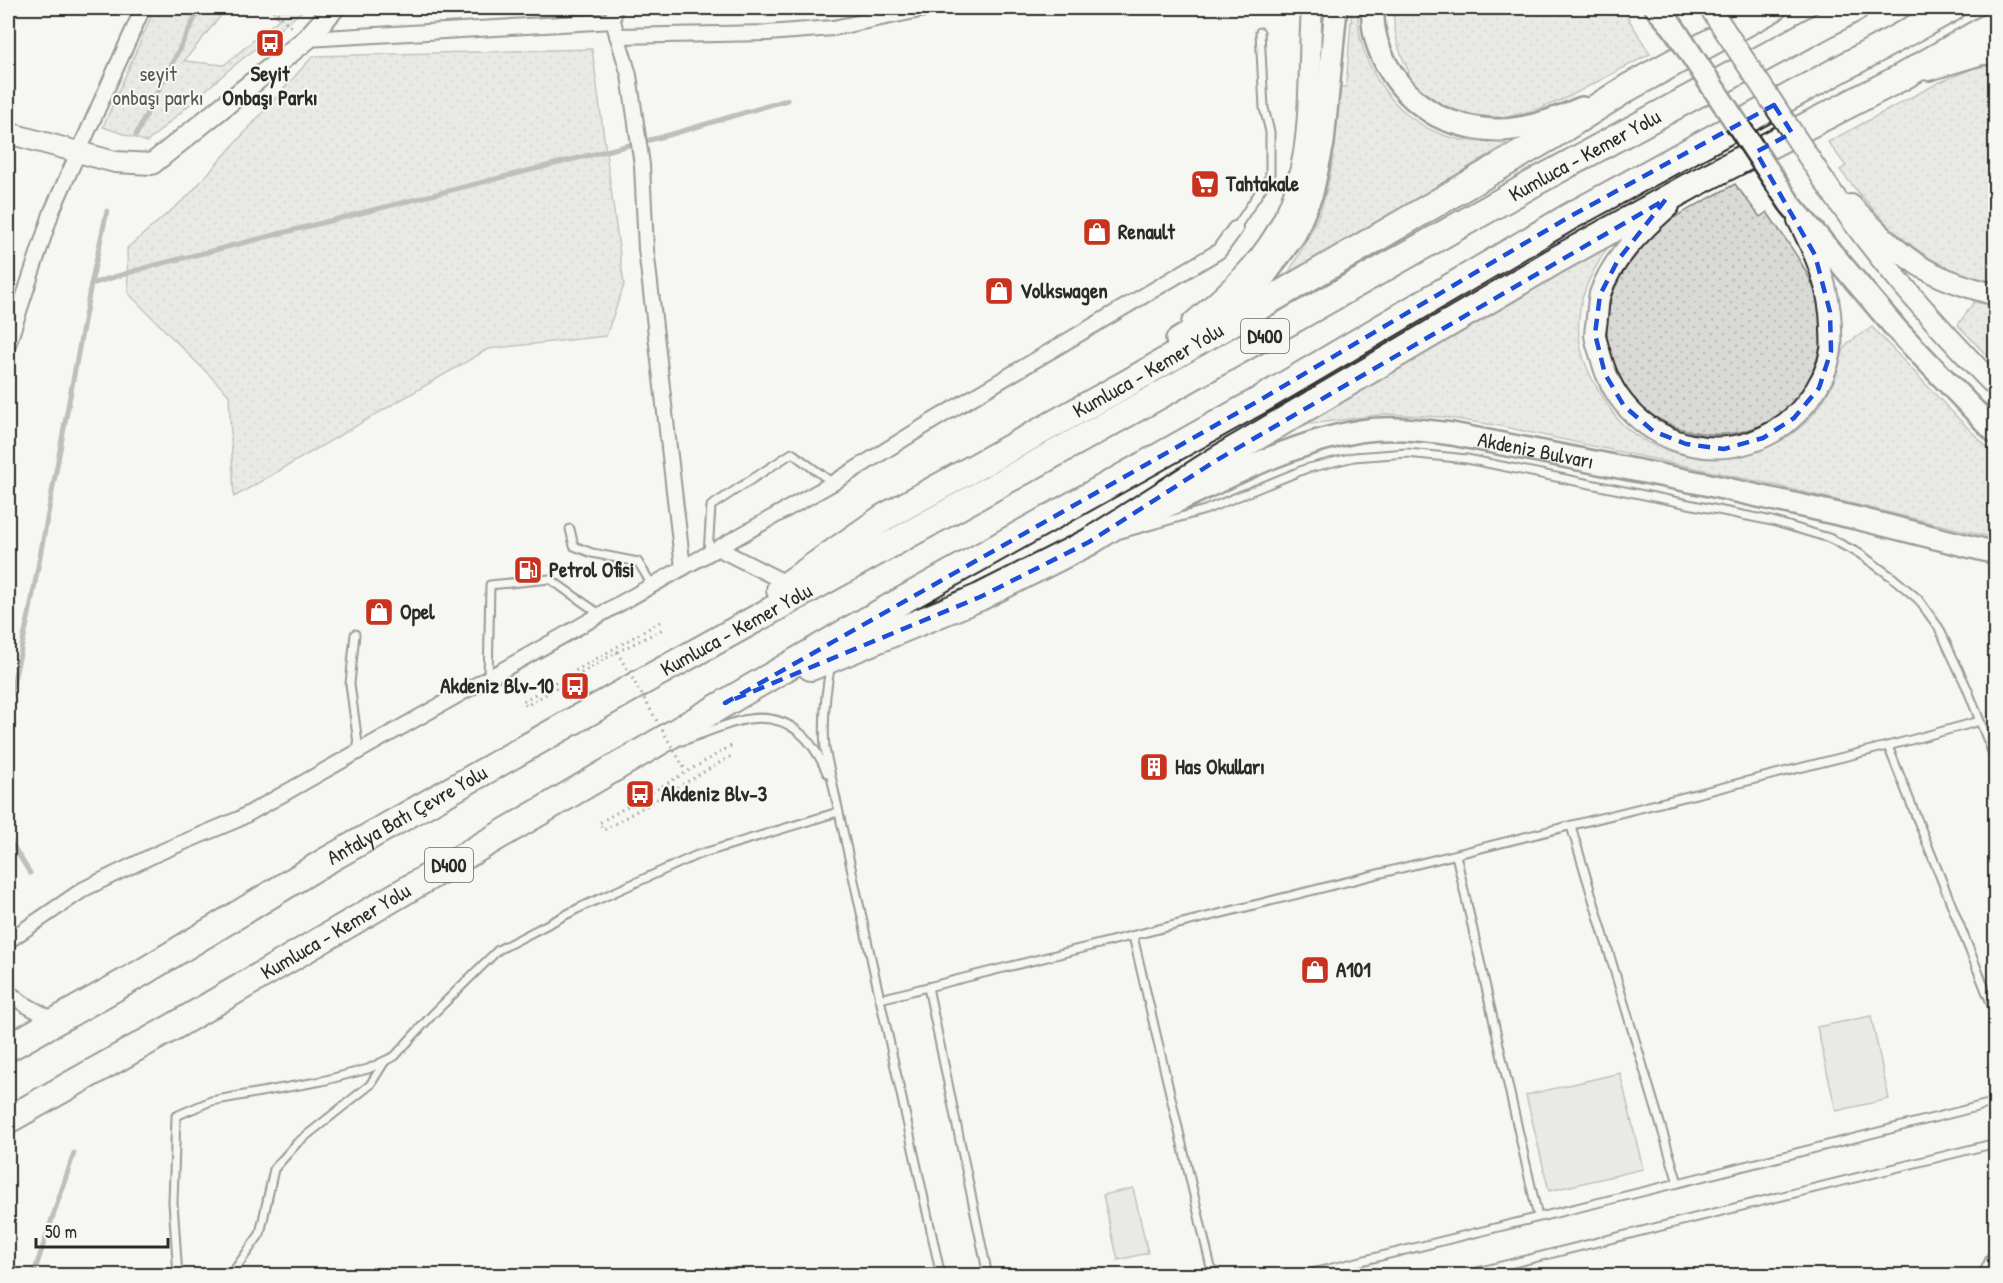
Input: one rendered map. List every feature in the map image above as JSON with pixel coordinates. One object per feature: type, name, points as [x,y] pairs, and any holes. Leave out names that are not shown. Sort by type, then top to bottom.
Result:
[{"type":"highway","name":"Kumluca - Kemer Yolu","points":[[674,664],[883,518],[1136,378],[1550,137],[1629,87],[1773,8]]},
{"type":"highway","name":"Kumluca - Kemer Yolu","points":[[674,664],[1155,398],[1541,179],[1855,8]]},
{"type":"highway","name":"Kumluca - Kemer Yolu","points":[[8,1120],[173,1027],[843,634],[1260,400],[1569,217],[1952,8]]},
{"type":"highway","name":"Kumluca - Kemer Yolu","points":[[725,703],[980,597],[1089,542],[1217,460],[1558,259],[1692,185],[1900,78],[1995,23]]},
{"type":"highway","name":"Antalya Batı Çevre Yolu","points":[[55,1021],[143,972],[326,861],[674,664]]},
{"type":"highway","name":"D400","points":[[8,1048],[55,1021]]},
{"type":"main road","points":[[883,518],[988,449],[1221,313],[1245,296],[1264,277],[1295,234],[1312,194],[1323,143],[1336,8]]},
{"type":"main road","points":[[1373,8],[1372,16],[1380,53],[1400,87],[1432,113],[1468,127],[1498,130],[1522,127],[1566,115],[1629,87]]},
{"type":"main road","points":[[1656,8],[1673,27],[1790,204],[1898,331],[1995,433]]},
{"type":"main road","name":"Akdeniz Bulvarı","points":[[1089,542],[1262,461],[1311,444],[1361,431],[1410,429],[1452,434],[1705,484],[1856,518],[1995,553]]},
{"type":"street","points":[[8,345],[52,211],[143,8]]},
{"type":"street","points":[[8,133],[115,162],[152,164],[307,39],[334,8]]},
{"type":"street","points":[[617,36],[768,33],[833,28],[930,8]]},
{"type":"street","points":[[1164,347],[1245,275],[1269,244],[1283,220],[1300,174],[1305,146],[1312,8]]},
{"type":"street","points":[[1662,8],[1673,27]]},
{"type":"street","points":[[1710,8],[1860,233],[1932,319],[1995,387]]},
{"type":"street","points":[[307,39],[614,14],[617,36],[628,75],[642,165],[646,249],[683,568]]},
{"type":"street","points":[[1900,78],[1982,54],[1995,54]]},
{"type":"street","points":[[1822,179],[1883,237],[1924,268],[1959,284],[1995,295]]},
{"type":"street","points":[[1692,185],[1641,230],[1618,260],[1600,295],[1595,334],[1605,374],[1624,406],[1653,431],[1686,444],[1724,449],[1762,438],[1794,418],[1819,388],[1831,351],[1830,312],[1825,281],[1790,204]]},
{"type":"street","points":[[13,938],[84,889],[158,853],[239,819],[833,483],[1219,251],[1235,229]]},
{"type":"street","points":[[714,551],[788,584]]},
{"type":"street","points":[[8,992],[24,1004],[55,1021]]},
{"type":"lane","points":[[1235,229],[1270,176],[1270,132],[1264,108],[1260,32]]},
{"type":"lane","points":[[714,551],[711,506],[792,453],[833,483]]},
{"type":"lane","points":[[1089,542],[1205,510],[1305,469],[1354,457],[1407,453],[1467,459],[1772,521],[1829,538],[1860,554],[1918,599],[1939,628],[1967,687],[1995,762]]},
{"type":"lane","points":[[570,530],[574,546],[592,553],[638,562],[652,585]]},
{"type":"lane","points":[[488,679],[490,585],[550,579],[601,615]]},
{"type":"lane","points":[[355,634],[350,684],[359,751]]},
{"type":"lane","points":[[843,634],[832,659],[825,695],[823,722],[825,749],[941,1275]]},
{"type":"lane","points":[[676,743],[749,718],[777,719],[802,733],[819,754],[833,790]]},
{"type":"lane","points":[[880,999],[1980,721]]},
{"type":"lane","points":[[1888,746],[1995,1016]]},
{"type":"lane","points":[[628,761],[667,747]]},
{"type":"lane","points":[[178,1275],[173,1202],[176,1116],[211,1101],[321,1081],[368,1069],[395,1056],[432,1015],[498,950],[579,908],[697,855],[838,812]]},
{"type":"lane","points":[[1571,826],[1678,1183]]},
{"type":"lane","points":[[1456,855],[1538,1217]]},
{"type":"lane","points":[[1133,936],[1213,1275]]},
{"type":"lane","points":[[928,987],[988,1275]]},
{"type":"lane","points":[[230,1275],[260,1234],[274,1169],[297,1143],[370,1085],[385,1061]]},
{"type":"lane","points":[[1300,1275],[1678,1183],[1995,1102]]},
{"type":"lane","points":[[1461,1275],[1995,1143]]},
{"type":"lane","points":[[1982,1275],[1995,1247]]},
{"type":"path","points":[[273,8],[291,27]]},
{"type":"path","points":[[660,622],[523,701],[526,706],[617,652],[663,628]]},
{"type":"path","points":[[617,652],[686,771]]},
{"type":"path","points":[[731,746],[599,823],[604,830],[733,755]]},
{"type":"highlighted area","points":[[1774,105],[1792,133],[1756,152],[1815,255],[1830,312],[1831,351],[1819,388],[1794,418],[1763,438],[1724,449],[1686,444],[1653,431],[1624,406],[1605,374],[1595,334],[1600,295],[1618,260],[1666,199],[1217,460],[1089,542],[980,597],[725,703],[1260,400],[1569,217]]},
{"type":"green space","name":"seyit onbaşı parkı","points":[[155,8],[227,8],[184,61],[224,65],[279,19],[270,8],[306,8],[231,68],[147,142],[103,127]]},
{"type":"green space","points":[[1352,8],[1358,8],[1363,48],[1371,67],[1393,101],[1408,115],[1443,135],[1507,144],[1286,278],[1317,220],[1329,181],[1340,87],[1346,87]]},
{"type":"green space","points":[[1394,8],[1622,8],[1650,54],[1542,108],[1504,118],[1473,115],[1451,110],[1420,90],[1405,75],[1409,72],[1397,41]]},
{"type":"green space","points":[[592,49],[624,285],[606,336],[488,349],[234,497],[229,395],[128,293],[127,248],[188,196],[313,56]]},
{"type":"green space","points":[[1996,65],[1995,282],[1948,268],[1907,242],[1872,208],[1840,170],[1846,166],[1828,142],[1938,83],[1974,68]]},
{"type":"green space","points":[[1735,184],[1760,217],[1767,212],[1806,272],[1821,311],[1820,345],[1815,365],[1794,401],[1764,423],[1730,433],[1693,432],[1659,419],[1631,396],[1613,364],[1607,323],[1608,313],[1621,275],[1648,236],[1671,219]]},
{"type":"green space","points":[[1611,242],[1586,287],[1580,307],[1579,338],[1587,367],[1611,410],[1622,424],[1640,438],[1659,448],[1701,457],[1743,452],[1784,438],[1801,427],[1821,403],[1836,376],[1846,346],[1872,327],[1995,455],[1995,538],[1770,484],[1500,426],[1443,417],[1386,414],[1303,425]]},
{"type":"green space","points":[[1974,302],[1995,306],[1995,364],[1958,325]]},
{"type":"green space","points":[[1871,1016],[1889,1099],[1836,1111],[1817,1027]]},
{"type":"green space","points":[[1620,1073],[1643,1169],[1549,1191],[1526,1095]]},
{"type":"green space","points":[[1133,1188],[1148,1253],[1118,1260],[1103,1195]]},
{"type":"waterway","points":[[136,135],[200,8]]},
{"type":"waterway","points":[[8,706],[29,615],[91,284],[148,267],[669,135],[787,100]]},
{"type":"waterway","points":[[91,284],[107,211]]},
{"type":"waterway","points":[[8,838],[30,873]]},
{"type":"waterway","points":[[33,1276],[74,1153]]},
{"type":"place","name":"Seyit Onbaşı Parkı","points":[[270,43]]},
{"type":"place","name":"Tahtakale","points":[[1205,184]]},
{"type":"place","name":"Renault","points":[[1097,232]]},
{"type":"place","name":"Volkswagen","points":[[999,291]]},
{"type":"place","name":"Petrol Ofisi","points":[[528,570]]},
{"type":"place","name":"Opel","points":[[379,612]]},
{"type":"place","name":"Akdeniz Blv-10","points":[[575,686]]},
{"type":"place","name":"Has Okulları","points":[[1154,767]]},
{"type":"place","name":"Akdeniz Blv-3","points":[[640,794]]},
{"type":"place","name":"A101","points":[[1315,970]]}]
